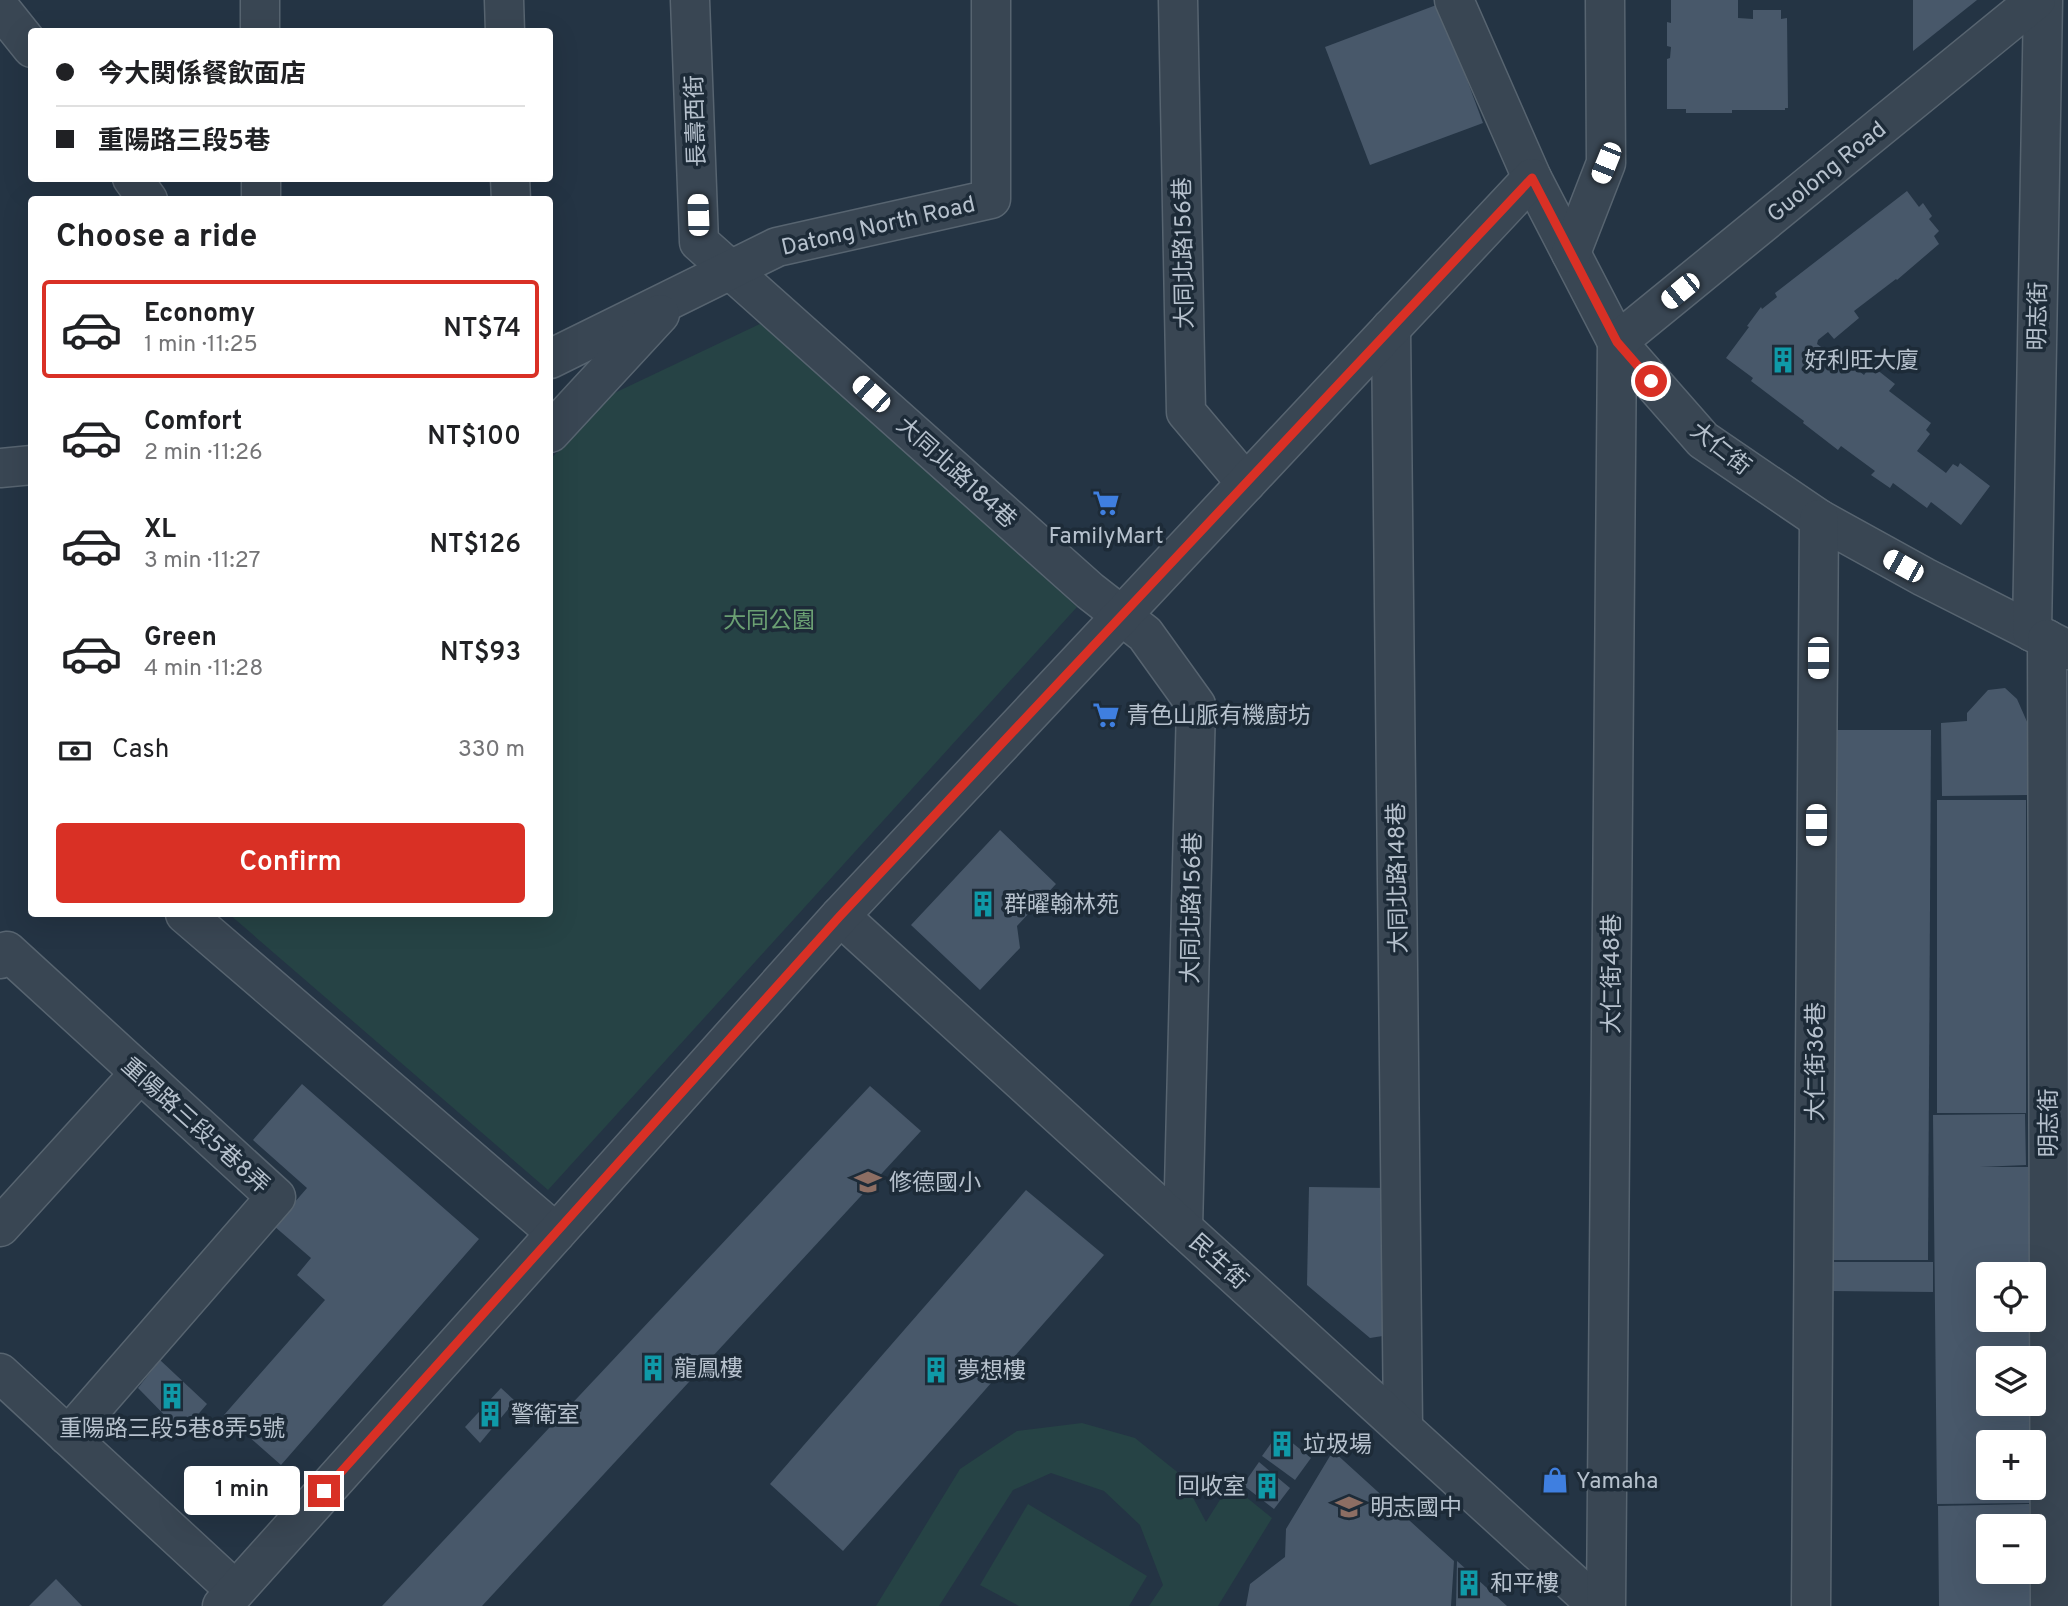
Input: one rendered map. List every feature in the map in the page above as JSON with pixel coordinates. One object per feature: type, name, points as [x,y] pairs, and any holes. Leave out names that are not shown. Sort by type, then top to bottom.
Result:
[{"type":"street","points":[[260,0],[260,28]]},
{"type":"street","points":[[504,0],[505,28]]},
{"type":"street","name":"長壽西街","points":[[690,0],[699,242],[731,269]]},
{"type":"street","name":"Datong North Road","points":[[553,358],[777,247],[991,199],[991,0]]},
{"type":"street","name":"大同北路156巷","points":[[1178,0],[1186,412],[1246,483]]},
{"type":"street","name":"大仁街","points":[[1454,0],[1532,178],[1617,342],[1703,440],[1819,519],[1924,577],[2049,640]]},
{"type":"street","points":[[1571,253],[1606,163],[1605,0]]},
{"type":"street","name":"Guolong Road","points":[[1617,342],[2036,0]]},
{"type":"street","name":"明志街","points":[[2043,0],[2049,640],[2050,1606]]},
{"type":"street","points":[[10,11],[28,41]]},
{"type":"street","points":[[0,1373],[68,1436],[229,1598],[840,916],[1532,178]]},
{"type":"street","name":"大同北路184巷","points":[[731,269],[1090,591],[1122,616]]},
{"type":"street","points":[[553,430],[674,298]]},
{"type":"street","name":"大同北路148巷","points":[[1391,328],[1403,1428]]},
{"type":"street","name":"大仁街48巷","points":[[1606,1606],[1617,342]]},
{"type":"street","points":[[0,468],[28,465]]},
{"type":"street","name":"大仁街36巷","points":[[1811,1606],[1819,519]]},
{"type":"street","name":"大同北路156巷","points":[[1122,616],[1145,634],[1196,705],[1183,1228]]},
{"type":"street","name":"民生街","points":[[840,916],[1598,1606]]},
{"type":"street","points":[[189,917],[556,1233]]},
{"type":"street","name":"重陽路三段5巷8弄","points":[[4,955],[140,1073],[276,1197],[68,1436]]},
{"type":"street","points":[[0,1227],[140,1073]]},
{"type":"green space","name":"大同公園","points":[[768,320],[1077,607],[548,1190],[232,917],[553,917],[553,457],[606,397]]},
{"type":"green space","points":[[1082,1423],[1135,1438],[1181,1475],[1206,1522],[1230,1484],[1272,1518],[1218,1606],[1149,1606],[1163,1585],[1140,1525],[1104,1491],[1051,1473],[1013,1490],[939,1606],[876,1606],[960,1469],[1017,1431]]},
{"type":"green space","points":[[1028,1504],[1147,1576],[1129,1606],[1019,1606],[980,1585]]},
{"type":"building","points":[[1671,0],[1738,0],[1738,18],[1753,19],[1753,10],[1781,10],[1781,19],[1787,18],[1788,108],[1732,110],[1732,113],[1686,113],[1686,109],[1667,109],[1667,59],[1670,58],[1671,47],[1667,46],[1667,22],[1671,23]]},
{"type":"building","points":[[1913,0],[1977,0],[1913,51]]},
{"type":"building","points":[[1439,4],[1483,123],[1370,165],[1325,47]]},
{"type":"building","name":"好利旺大廈","points":[[1907,191],[1919,207],[1923,203],[1932,216],[1929,219],[1939,231],[1934,236],[1939,244],[1897,280],[1854,311],[1859,318],[1834,339],[1828,332],[1817,344],[1864,375],[1871,365],[1895,384],[1889,391],[1931,423],[1926,430],[1930,434],[1917,451],[1946,473],[1953,464],[1958,467],[1960,463],[1990,486],[1961,525],[1931,502],[1927,508],[1893,483],[1890,488],[1871,475],[1875,471],[1841,446],[1838,450],[1726,358],[1761,307],[1762,309],[1777,297],[1775,293]]},
{"type":"building","points":[[2005,688],[2017,699],[2028,724],[2028,795],[1942,796],[1941,723],[1967,721],[1967,713],[1988,690]]},
{"type":"building","points":[[1832,730],[1931,730],[1928,1260],[1829,1260]]},
{"type":"building","points":[[1937,800],[2026,800],[2026,1113],[1937,1113]]},
{"type":"building","name":"群曜翰林苑","points":[[1000,830],[1056,884],[1017,926],[1020,948],[980,990],[911,925]]},
{"type":"building","points":[[302,1084],[479,1239],[281,1465],[224,1415],[325,1300],[297,1275],[311,1258],[274,1226],[307,1188],[253,1140]]},
{"type":"building","name":"龍鳳樓","points":[[870,1086],[921,1131],[482,1606],[382,1606]]},
{"type":"building","points":[[2025,1114],[2026,1165],[1980,1167],[2028,1167],[2030,1262],[1976,1262],[1976,1332],[2030,1332],[2030,1346],[1976,1346],[1976,1416],[2031,1416],[2031,1430],[1976,1430],[1976,1500],[2032,1500],[2032,1503],[1937,1504],[1933,1115]]},
{"type":"building","points":[[1309,1187],[1389,1188],[1389,1335],[1370,1338],[1307,1285]]},
{"type":"building","name":"夢想樓","points":[[1026,1190],[1104,1255],[843,1551],[770,1484]]},
{"type":"building","points":[[1829,1262],[1933,1262],[1933,1292],[1828,1291]]},
{"type":"building","name":"重陽路三段5巷8弄5號","points":[[160,1360],[207,1404],[182,1433],[138,1388]]},
{"type":"building","name":"警衛室","points":[[501,1388],[515,1401],[480,1443],[465,1427]]},
{"type":"building","name":"垃圾場","points":[[1279,1432],[1311,1458],[1295,1480],[1262,1456]]},
{"type":"building","name":"明志國中","points":[[1333,1451],[1454,1561],[1451,1606],[1246,1606],[1250,1584],[1285,1557],[1286,1529]]},
{"type":"building","name":"回收室","points":[[1259,1462],[1290,1488],[1274,1509],[1243,1485]]},
{"type":"building","points":[[2029,1504],[2029,1514],[1976,1514],[1976,1584],[2030,1584],[2030,1606],[1939,1606],[1938,1506]]},
{"type":"building","name":"和平樓","points":[[1457,1561],[1507,1606],[1456,1606]]},
{"type":"building","points":[[56,1579],[82,1606],[29,1606]]},
{"type":"place","name":"好利旺大廈","points":[[1783,360]]},
{"type":"place","name":"FamilyMart","points":[[1106,503]]},
{"type":"place","name":"青色山脈有機廚坊","points":[[1106,715]]},
{"type":"place","name":"群曜翰林苑","points":[[983,904]]},
{"type":"place","name":"修德國小","points":[[868,1182]]},
{"type":"place","name":"龍鳳樓","points":[[653,1368]]},
{"type":"place","name":"夢想樓","points":[[936,1370]]},
{"type":"place","name":"重陽路三段5巷8弄5號","points":[[172,1396]]},
{"type":"place","name":"警衛室","points":[[490,1414]]},
{"type":"place","name":"垃圾場","points":[[1282,1444]]},
{"type":"place","name":"Yamaha","points":[[1555,1480]]},
{"type":"place","name":"回收室","points":[[1267,1486]]},
{"type":"place","name":"明志國中","points":[[1349,1507]]},
{"type":"place","name":"和平樓","points":[[1469,1583]]},
{"type":"route","points":[[324,1491],[840,916],[1532,178],[1617,342],[1651,381]]}]
